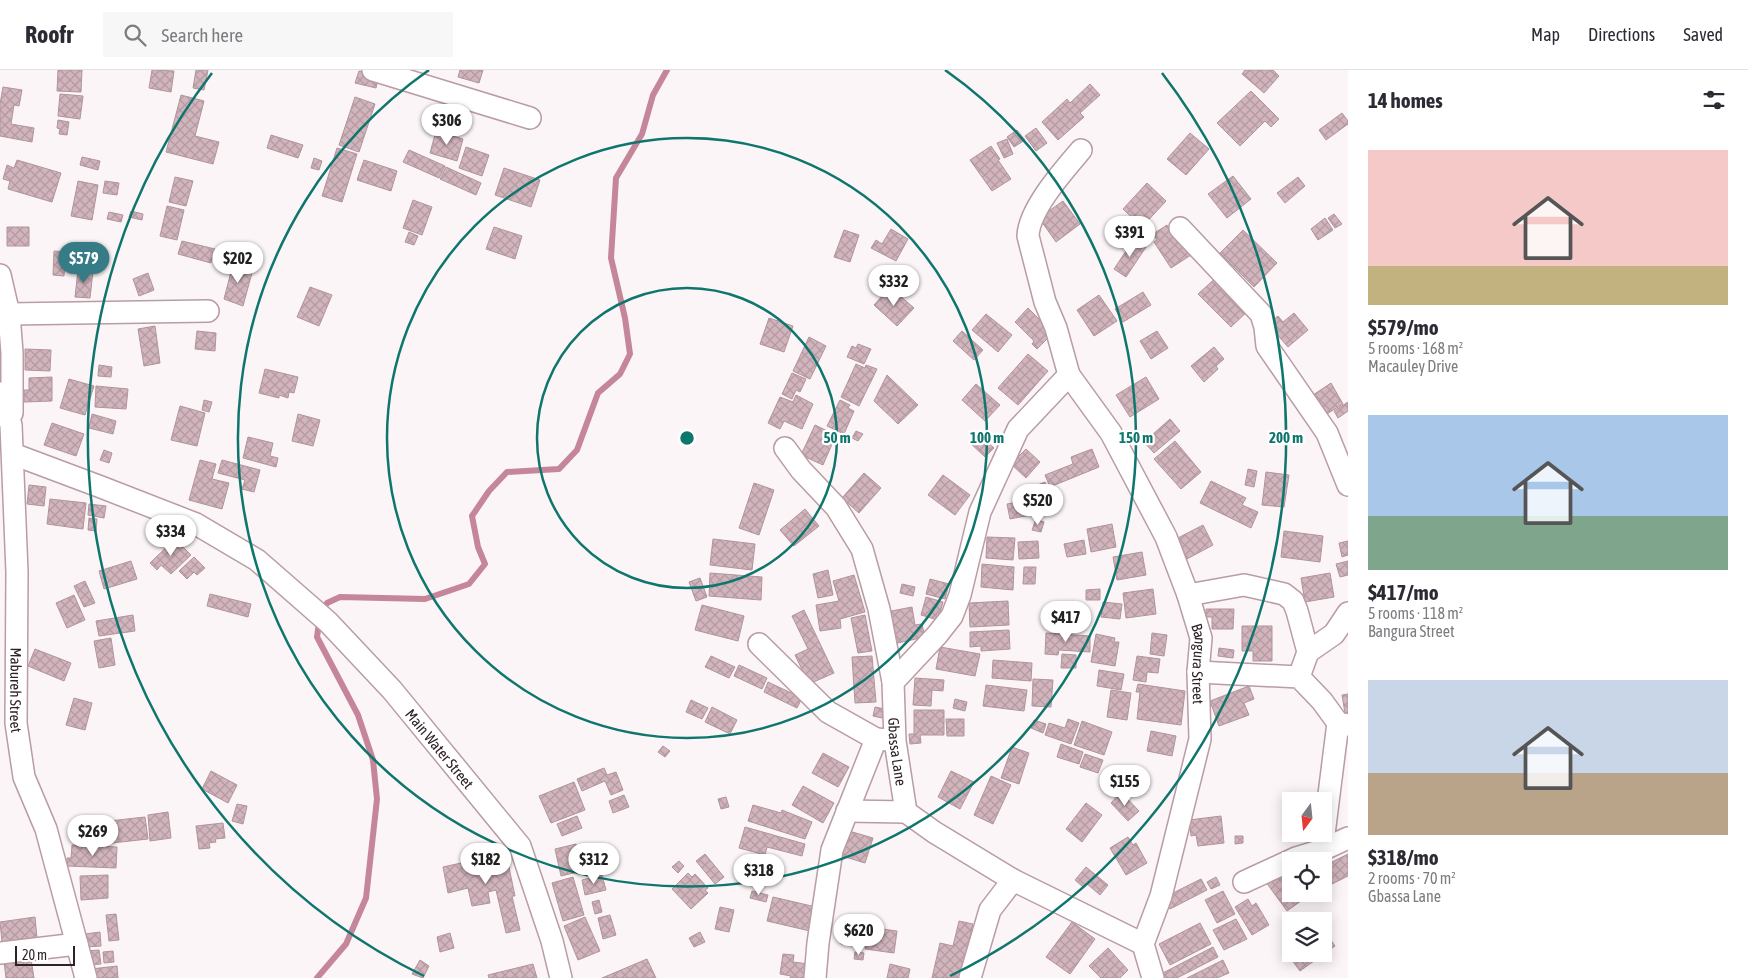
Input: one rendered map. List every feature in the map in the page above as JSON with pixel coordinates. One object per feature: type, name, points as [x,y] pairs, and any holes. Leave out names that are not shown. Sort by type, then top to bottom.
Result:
[{"type":"street","points":[[373,70],[530,118]]},
{"type":"street","points":[[893,682],[952,616],[960,595],[980,512],[1018,429],[1069,375],[1056,328],[1045,302],[1028,236],[1028,228],[1031,217],[1062,172],[1081,150]]},
{"type":"street","points":[[1180,228],[1261,314],[1265,327],[1267,346],[1327,433],[1348,485]]},
{"type":"street","points":[[0,275],[12,352],[11,425]]},
{"type":"street","points":[[5,315],[208,310]]},
{"type":"street","name":"Bangura Street","points":[[1069,375],[1111,433],[1166,537],[1188,595],[1201,638],[1198,672],[1200,739],[1161,896],[1143,944]]},
{"type":"street","name":"Mabureh Street","points":[[0,393],[11,425],[13,454],[17,572],[16,723],[24,777],[46,829],[86,978]]},
{"type":"street","name":"Gbassa Lane","points":[[786,448],[801,470],[836,507],[862,549],[879,609],[893,682],[886,740],[906,812]]},
{"type":"street","name":"Main Water Street","points":[[13,454],[101,486],[196,524],[257,560],[328,622],[392,690],[520,846],[552,941],[561,978]]},
{"type":"street","points":[[1188,595],[1244,585],[1284,594],[1295,606],[1308,652]]},
{"type":"street","points":[[1299,677],[1308,652],[1334,634],[1348,614]]},
{"type":"street","points":[[759,644],[828,712],[886,740],[847,811],[832,850],[818,943],[815,978]]},
{"type":"street","points":[[1198,672],[1299,677],[1343,724],[1322,850]]},
{"type":"street","points":[[847,811],[906,812],[934,832],[1013,880],[1143,944],[1152,978]]},
{"type":"street","points":[[1244,882],[1296,858],[1322,850],[1348,838]]},
{"type":"street","points":[[970,978],[990,910],[1013,880]]},
{"type":"street","points":[[0,953],[77,944]]},
{"type":"building","points":[[58,70],[82,70],[81,92],[57,91]]},
{"type":"building","points":[[152,70],[174,71],[171,92],[149,88]]},
{"type":"building","points":[[196,70],[208,70],[204,90],[193,88]]},
{"type":"building","points":[[460,70],[483,70],[479,83],[458,77]]},
{"type":"building","points":[[1245,70],[1273,70],[1279,76],[1264,93],[1242,74]]},
{"type":"building","points":[[359,71],[379,76],[376,88],[355,83]]},
{"type":"building","points":[[1090,84],[1100,95],[1080,113],[1084,117],[1058,140],[1042,122],[1067,99],[1070,103]]},
{"type":"building","points":[[3,87],[22,90],[19,106],[14,105],[11,124],[34,128],[32,142],[0,136],[0,104]]},
{"type":"building","points":[[1251,91],[1279,119],[1271,127],[1265,121],[1240,146],[1217,123]]},
{"type":"building","points":[[60,94],[83,96],[80,119],[58,116]]},
{"type":"building","points":[[181,95],[204,101],[195,136],[219,142],[213,164],[166,152]]},
{"type":"building","points":[[355,97],[375,104],[359,152],[339,145]]},
{"type":"building","points":[[1342,113],[1348,124],[1326,140],[1319,130]]},
{"type":"building","points":[[454,115],[456,126],[440,128],[438,118]]},
{"type":"building","points":[[58,120],[69,122],[67,135],[59,134],[60,129],[57,128]]},
{"type":"building","points":[[1036,128],[1047,143],[1036,151],[1025,136]]},
{"type":"building","points":[[1017,130],[1025,140],[1014,147],[1007,137]]},
{"type":"building","points":[[436,131],[463,139],[457,161],[430,153]]},
{"type":"building","points":[[1190,133],[1209,149],[1186,175],[1167,159]]},
{"type":"building","points":[[271,135],[303,145],[298,158],[267,148]]},
{"type":"building","points":[[1007,139],[1013,154],[1004,158],[997,143]]},
{"type":"building","points":[[991,146],[1011,179],[992,191],[970,160]]},
{"type":"building","points":[[466,147],[489,155],[482,176],[459,168]]},
{"type":"building","points":[[337,148],[357,154],[342,202],[322,196]]},
{"type":"building","points":[[409,150],[445,166],[439,178],[403,162]]},
{"type":"building","points":[[82,157],[100,161],[98,170],[80,165]]},
{"type":"building","points":[[314,158],[322,161],[319,170],[311,168]]},
{"type":"building","points":[[17,160],[61,173],[52,202],[8,189],[10,181],[3,179],[7,165],[14,168]]},
{"type":"building","points":[[364,160],[397,171],[391,191],[357,180]]},
{"type":"building","points":[[446,167],[481,183],[476,195],[440,179]]},
{"type":"building","points":[[504,168],[540,180],[531,207],[495,195]]},
{"type":"building","points":[[1233,176],[1251,199],[1227,218],[1208,194]]},
{"type":"building","points":[[175,177],[193,181],[186,206],[169,202]]},
{"type":"building","points":[[1298,177],[1305,186],[1285,203],[1277,193]]},
{"type":"building","points":[[78,181],[98,185],[92,220],[71,216]]},
{"type":"building","points":[[105,181],[119,183],[117,195],[103,193]]},
{"type":"building","points":[[1147,183],[1166,201],[1142,227],[1123,209]]},
{"type":"building","points":[[413,200],[432,207],[422,235],[403,228]]},
{"type":"building","points":[[1063,201],[1080,224],[1056,242],[1039,218]]},
{"type":"building","points":[[167,206],[184,210],[177,240],[160,236]]},
{"type":"building","points":[[131,211],[143,214],[142,220],[129,217]]},
{"type":"building","points":[[109,212],[123,215],[121,222],[107,219]]},
{"type":"building","points":[[1334,214],[1342,224],[1335,228],[1328,218]]},
{"type":"building","points":[[1325,218],[1333,230],[1318,240],[1311,229]]},
{"type":"building","points":[[1167,225],[1171,231],[1174,229],[1191,255],[1171,268],[1154,242],[1157,240],[1153,234]]},
{"type":"building","points":[[7,227],[29,227],[29,246],[7,246]]},
{"type":"building","points":[[494,227],[522,236],[515,259],[486,249]]},
{"type":"building","points":[[891,229],[908,239],[896,261],[871,248],[876,240],[882,244]]},
{"type":"building","points":[[844,230],[859,235],[850,262],[834,257]]},
{"type":"building","points":[[1243,230],[1277,263],[1254,287],[1220,253]]},
{"type":"building","points":[[409,232],[418,236],[414,245],[405,242]]},
{"type":"building","points":[[1134,239],[1146,247],[1126,277],[1114,269]]},
{"type":"building","points":[[182,241],[215,249],[211,263],[178,254]]},
{"type":"building","points":[[54,251],[70,252],[70,262],[65,262],[64,276],[53,275]]},
{"type":"building","points":[[233,264],[253,269],[243,306],[224,299]]},
{"type":"building","points":[[78,270],[93,271],[90,298],[75,297]]},
{"type":"building","points":[[148,273],[154,290],[139,296],[133,279]]},
{"type":"building","points":[[1220,274],[1252,307],[1231,327],[1198,294]]},
{"type":"building","points":[[310,287],[332,295],[319,326],[297,317]]},
{"type":"building","points":[[890,287],[914,308],[897,326],[874,305]]},
{"type":"building","points":[[1143,292],[1151,305],[1123,322],[1115,309]]},
{"type":"building","points":[[1099,295],[1117,321],[1094,336],[1077,310]]},
{"type":"building","points":[[1028,308],[1053,333],[1037,349],[1032,344],[1034,341],[1015,322]]},
{"type":"building","points":[[1294,313],[1308,330],[1288,347],[1268,324],[1278,316],[1283,322]]},
{"type":"building","points":[[986,314],[1012,335],[998,352],[972,330]]},
{"type":"building","points":[[769,318],[793,326],[784,352],[760,344]]},
{"type":"building","points":[[155,326],[160,363],[144,366],[138,329]]},
{"type":"building","points":[[197,331],[216,333],[215,351],[195,349]]},
{"type":"building","points":[[962,331],[983,350],[974,360],[953,341]]},
{"type":"building","points":[[1157,331],[1168,348],[1151,359],[1140,341]]},
{"type":"building","points":[[809,337],[826,346],[810,379],[793,371]]},
{"type":"building","points":[[858,344],[871,349],[864,364],[847,357],[852,346],[856,348]]},
{"type":"building","points":[[1214,347],[1224,359],[1216,366],[1218,369],[1204,382],[1191,366]]},
{"type":"building","points":[[25,349],[51,350],[50,371],[25,370]]},
{"type":"building","points":[[1028,354],[1048,371],[1018,405],[998,388]]},
{"type":"building","points":[[856,364],[865,368],[866,365],[877,369],[859,406],[841,397]]},
{"type":"building","points":[[99,365],[112,367],[111,377],[98,376]]},
{"type":"building","points":[[265,369],[298,377],[294,393],[289,392],[288,398],[279,395],[279,398],[259,393]]},
{"type":"building","points":[[792,373],[806,379],[800,392],[796,390],[792,399],[782,394]]},
{"type":"building","points":[[887,375],[918,405],[898,424],[874,401]]},
{"type":"building","points":[[52,377],[52,401],[24,402],[24,390],[29,390],[29,378]]},
{"type":"building","points":[[1146,377],[1159,399],[1130,417],[1116,395]]},
{"type":"building","points":[[69,379],[94,386],[85,415],[60,408]]},
{"type":"building","points":[[1331,383],[1343,404],[1325,415],[1313,395]]},
{"type":"building","points":[[976,384],[1000,405],[985,421],[962,400]]},
{"type":"building","points":[[96,386],[128,389],[126,409],[95,407]]},
{"type":"building","points":[[796,395],[813,404],[802,429],[784,421],[780,429],[768,423],[780,397],[793,402]]},
{"type":"building","points":[[204,400],[212,402],[209,412],[202,410]]},
{"type":"building","points":[[840,400],[850,405],[848,408],[854,411],[844,434],[827,426]]},
{"type":"building","points":[[1348,402],[1348,411],[1338,418],[1334,411]]},
{"type":"building","points":[[180,406],[205,413],[197,446],[171,440]]},
{"type":"building","points":[[92,414],[116,421],[113,434],[89,428]]},
{"type":"building","points":[[298,414],[320,420],[313,446],[292,441]]},
{"type":"building","points":[[1170,419],[1180,431],[1154,453],[1144,442]]},
{"type":"building","points":[[52,423],[84,434],[76,456],[44,445]]},
{"type":"building","points":[[815,425],[836,435],[823,465],[801,455]]},
{"type":"building","points":[[856,431],[863,434],[858,441],[852,438]]},
{"type":"building","points":[[977,433],[994,448],[985,457],[969,442]]},
{"type":"building","points":[[248,437],[273,443],[270,456],[278,458],[276,467],[243,458]]},
{"type":"building","points":[[1175,441],[1201,472],[1181,489],[1154,459]]},
{"type":"building","points":[[1026,449],[1040,462],[1026,478],[1011,464]]},
{"type":"building","points":[[1092,449],[1099,467],[1050,487],[1045,475],[1073,464],[1071,457]]},
{"type":"building","points":[[104,450],[112,453],[109,463],[100,460]]},
{"type":"building","points":[[200,460],[216,464],[212,479],[229,483],[222,509],[189,500]]},
{"type":"building","points":[[222,460],[260,470],[254,492],[242,489],[245,480],[218,473]]},
{"type":"building","points":[[1248,469],[1257,471],[1254,487],[1245,485]]},
{"type":"building","points":[[1266,472],[1289,475],[1284,507],[1262,505]]},
{"type":"building","points":[[864,473],[881,488],[859,513],[842,498]]},
{"type":"building","points":[[943,475],[970,495],[955,515],[928,495]]},
{"type":"building","points":[[1211,481],[1246,498],[1242,505],[1258,512],[1251,528],[1200,503]]},
{"type":"building","points":[[1045,482],[1048,489],[1033,495],[1030,488]]},
{"type":"building","points":[[754,483],[774,490],[759,535],[739,528]]},
{"type":"building","points":[[29,485],[46,487],[44,506],[27,504]]},
{"type":"building","points":[[1038,498],[1041,513],[1010,519],[1007,504]]},
{"type":"building","points":[[50,499],[86,503],[83,529],[47,524]]},
{"type":"building","points":[[89,504],[106,506],[104,518],[88,515]]},
{"type":"building","points":[[805,509],[819,526],[794,546],[780,530]]},
{"type":"building","points":[[89,518],[97,519],[96,531],[88,530]]},
{"type":"building","points":[[1036,519],[1044,522],[1041,532],[1032,530]]},
{"type":"building","points":[[1112,524],[1116,547],[1091,552],[1087,529]]},
{"type":"building","points":[[1203,525],[1213,545],[1185,560],[1174,540]]},
{"type":"building","points":[[1284,531],[1323,536],[1320,562],[1281,557]]},
{"type":"building","points":[[987,537],[1015,538],[1013,560],[986,558]]},
{"type":"building","points":[[175,539],[191,555],[171,574],[161,565],[157,570],[150,563]]},
{"type":"building","points":[[713,539],[755,544],[752,570],[710,565]]},
{"type":"building","points":[[1084,540],[1086,554],[1067,557],[1064,544]]},
{"type":"building","points":[[1038,541],[1039,558],[1019,559],[1018,542]]},
{"type":"building","points":[[1348,541],[1348,555],[1342,557],[1339,543]]},
{"type":"building","points":[[1142,552],[1146,575],[1117,580],[1113,557]]},
{"type":"building","points":[[194,557],[205,568],[197,575],[194,572],[187,579],[179,571]]},
{"type":"building","points":[[131,561],[137,579],[104,589],[99,571]]},
{"type":"building","points":[[1348,561],[1348,575],[1340,577],[1336,564]]},
{"type":"building","points":[[982,564],[1014,567],[1013,590],[981,587]]},
{"type":"building","points":[[1024,567],[1036,567],[1035,584],[1023,584]]},
{"type":"building","points":[[828,570],[833,595],[818,598],[813,574]]},
{"type":"building","points":[[710,573],[762,577],[761,600],[709,596]]},
{"type":"building","points":[[1330,573],[1334,597],[1305,602],[1301,578]]},
{"type":"building","points":[[854,575],[865,612],[840,619],[841,628],[820,631],[816,605],[839,601],[833,581]]},
{"type":"building","points":[[700,578],[707,597],[696,601],[689,582]]},
{"type":"building","points":[[930,579],[949,584],[945,599],[926,594]]},
{"type":"building","points":[[85,581],[95,603],[84,607],[74,586]]},
{"type":"building","points":[[902,584],[915,587],[913,596],[900,593]]},
{"type":"building","points":[[1100,589],[1100,600],[1086,600],[1086,590]]},
{"type":"building","points":[[1153,589],[1156,614],[1126,618],[1123,593]]},
{"type":"building","points":[[210,594],[251,604],[248,617],[207,606]]},
{"type":"building","points":[[74,595],[85,620],[67,628],[56,603]]},
{"type":"building","points":[[926,597],[943,602],[938,620],[921,615]]},
{"type":"building","points":[[1008,601],[1009,625],[970,627],[969,603]]},
{"type":"building","points":[[1103,602],[1122,604],[1120,619],[1101,617]]},
{"type":"building","points":[[702,605],[744,616],[738,641],[695,630]]},
{"type":"building","points":[[912,607],[915,625],[922,624],[925,637],[893,644],[886,612]]},
{"type":"building","points":[[1206,609],[1234,609],[1233,629],[1212,629],[1212,617],[1206,617]]},
{"type":"building","points":[[804,610],[834,673],[809,684],[795,655],[808,649],[792,616]]},
{"type":"building","points":[[133,615],[135,631],[99,636],[96,621]]},
{"type":"building","points":[[865,615],[872,651],[858,653],[851,618]]},
{"type":"building","points":[[1242,626],[1272,626],[1272,661],[1253,661],[1253,651],[1242,651]]},
{"type":"building","points":[[1009,630],[1010,649],[981,651],[981,646],[970,647],[970,632]]},
{"type":"building","points":[[1046,633],[1090,636],[1090,652],[1059,650],[1058,655],[1045,654]]},
{"type":"building","points":[[1152,633],[1167,635],[1164,656],[1150,654]]},
{"type":"building","points":[[1096,634],[1115,638],[1114,642],[1119,642],[1115,666],[1091,662]]},
{"type":"building","points":[[111,638],[115,665],[99,668],[94,641]]},
{"type":"building","points":[[940,647],[980,654],[975,676],[936,669]]},
{"type":"building","points":[[1219,648],[1234,650],[1233,658],[1218,656]]},
{"type":"building","points":[[35,649],[71,663],[64,681],[28,666]]},
{"type":"building","points":[[1062,654],[1076,655],[1076,668],[1061,668]]},
{"type":"building","points":[[711,656],[735,667],[729,678],[705,667]]},
{"type":"building","points":[[872,656],[876,702],[855,703],[852,657]]},
{"type":"building","points":[[1137,656],[1160,659],[1158,673],[1147,672],[1146,682],[1133,680]]},
{"type":"building","points":[[993,660],[1032,663],[1031,681],[992,678]]},
{"type":"building","points":[[739,665],[767,678],[762,689],[734,676]]},
{"type":"building","points":[[1099,670],[1124,674],[1121,690],[1097,686]]},
{"type":"building","points":[[915,678],[944,680],[943,691],[932,690],[931,706],[913,705]]},
{"type":"building","points":[[1033,679],[1053,680],[1051,707],[1032,706]]},
{"type":"building","points":[[768,682],[802,698],[797,708],[764,692]]},
{"type":"building","points":[[1138,684],[1185,691],[1181,725],[1137,719],[1140,692],[1136,692]]},
{"type":"building","points":[[986,685],[1027,690],[1024,711],[983,706]]},
{"type":"building","points":[[1249,686],[1254,699],[1244,703],[1249,715],[1219,726],[1210,701]]},
{"type":"building","points":[[1111,690],[1131,693],[1127,720],[1107,717]]},
{"type":"building","points":[[1348,694],[1348,718],[1346,719],[1342,695]]},
{"type":"building","points":[[74,698],[92,703],[85,730],[66,725]]},
{"type":"building","points":[[955,699],[967,702],[965,711],[953,708]]},
{"type":"building","points":[[691,700],[708,708],[702,719],[686,712]]},
{"type":"building","points":[[712,707],[737,720],[730,734],[705,722]]},
{"type":"building","points":[[875,707],[885,709],[882,718],[873,716]]},
{"type":"building","points":[[914,710],[944,710],[944,735],[920,735],[921,743],[910,744],[909,734],[914,734]]},
{"type":"building","points":[[946,719],[964,719],[964,736],[947,736]]},
{"type":"building","points":[[1068,719],[1079,723],[1071,744],[1045,735],[1049,723],[1065,728]]},
{"type":"building","points":[[1034,720],[1046,724],[1043,733],[1031,728]]},
{"type":"building","points":[[1082,721],[1112,732],[1104,755],[1074,745]]},
{"type":"building","points":[[1151,731],[1176,736],[1172,756],[1147,751]]},
{"type":"building","points":[[1061,744],[1083,752],[1079,764],[1057,757]]},
{"type":"building","points":[[663,746],[670,751],[665,757],[658,752]]},
{"type":"building","points":[[1012,747],[1029,753],[1019,784],[1001,778]]},
{"type":"building","points":[[823,753],[849,767],[838,787],[812,773]]},
{"type":"building","points":[[1085,754],[1103,760],[1098,773],[1080,767]]},
{"type":"building","points":[[604,768],[607,775],[616,772],[623,790],[611,795],[605,781],[582,791],[577,779]]},
{"type":"building","points":[[211,771],[237,785],[228,803],[202,789]]},
{"type":"building","points":[[951,771],[974,782],[960,809],[938,797]]},
{"type":"building","points":[[991,776],[1011,785],[993,824],[974,815]]},
{"type":"building","points":[[574,782],[585,810],[551,823],[539,796]]},
{"type":"building","points":[[803,786],[834,803],[823,823],[792,805]]},
{"type":"building","points":[[1121,792],[1139,811],[1128,821],[1111,803]]},
{"type":"building","points":[[624,795],[629,807],[613,813],[609,801]]},
{"type":"building","points":[[726,797],[729,807],[721,809],[718,799]]},
{"type":"building","points":[[1086,803],[1102,815],[1082,842],[1066,829]]},
{"type":"building","points":[[237,804],[247,806],[243,824],[232,821]]},
{"type":"building","points":[[753,805],[781,813],[782,810],[812,822],[805,839],[748,821]]},
{"type":"building","points":[[168,812],[171,838],[150,841],[148,815]]},
{"type":"building","points":[[577,816],[582,828],[562,836],[557,824]]},
{"type":"building","points":[[1221,816],[1224,843],[1198,846],[1196,835],[1191,836],[1189,820]]},
{"type":"building","points":[[145,817],[148,839],[112,843],[109,821]]},
{"type":"building","points":[[223,823],[225,838],[215,839],[216,842],[209,843],[210,848],[199,849],[196,826]]},
{"type":"building","points":[[745,827],[805,844],[802,856],[767,847],[765,855],[739,848]]},
{"type":"building","points":[[849,831],[873,838],[865,863],[842,856]]},
{"type":"building","points":[[1235,836],[1243,836],[1243,843],[1235,844]]},
{"type":"building","points":[[1128,837],[1133,845],[1136,843],[1147,863],[1126,875],[1110,848]]},
{"type":"building","points":[[576,844],[582,871],[561,876],[555,849]]},
{"type":"building","points":[[72,845],[117,847],[116,868],[67,866],[67,858],[71,858]]},
{"type":"building","points":[[506,853],[515,896],[512,896],[520,930],[506,933],[496,890],[488,892],[490,903],[472,906],[468,888],[448,893],[443,867]]},
{"type":"building","points":[[705,854],[724,877],[715,884],[696,861]]},
{"type":"building","points":[[1348,854],[1348,876],[1332,884],[1332,862]]},
{"type":"building","points":[[679,861],[684,866],[678,873],[672,867]]},
{"type":"building","points":[[1282,864],[1282,902],[1300,902],[1287,911],[1263,878]]},
{"type":"building","points":[[1086,867],[1108,885],[1100,895],[1086,883],[1083,887],[1075,880]]},
{"type":"building","points":[[688,873],[692,877],[695,874],[708,888],[705,890],[708,893],[691,909],[672,889]]},
{"type":"building","points":[[108,875],[108,898],[81,900],[80,876]]},
{"type":"building","points":[[602,875],[606,890],[585,895],[582,880]]},
{"type":"building","points":[[573,877],[584,915],[563,921],[552,883]]},
{"type":"building","points":[[1216,877],[1220,885],[1211,889],[1207,882]]},
{"type":"building","points":[[1201,879],[1207,890],[1170,909],[1165,901],[1167,896]]},
{"type":"building","points":[[752,891],[768,895],[766,902],[750,898]]},
{"type":"building","points":[[1223,891],[1235,914],[1217,923],[1205,900]]},
{"type":"building","points":[[773,897],[816,907],[810,931],[767,921]]},
{"type":"building","points":[[1248,899],[1252,906],[1256,903],[1269,925],[1252,935],[1235,907]]},
{"type":"building","points":[[599,900],[602,912],[595,914],[592,902]]},
{"type":"building","points":[[720,907],[734,910],[729,932],[715,929]]},
{"type":"building","points":[[116,914],[119,940],[109,941],[106,915]]},
{"type":"building","points":[[610,915],[616,935],[603,939],[598,918]]},
{"type":"building","points":[[35,917],[37,938],[2,942],[0,922]]},
{"type":"building","points":[[585,917],[600,951],[578,960],[564,926]]},
{"type":"building","points":[[1236,919],[1247,939],[1224,950],[1213,930]]},
{"type":"building","points":[[959,921],[973,924],[960,978],[932,978],[940,943],[953,946]]},
{"type":"building","points":[[1072,922],[1095,939],[1070,974],[1046,957]]},
{"type":"building","points":[[1200,923],[1211,944],[1170,965],[1159,944]]},
{"type":"building","points":[[868,927],[897,931],[894,953],[865,949]]},
{"type":"building","points":[[100,932],[101,946],[86,947],[85,934]]},
{"type":"building","points":[[700,932],[705,942],[694,947],[689,938]]},
{"type":"building","points":[[841,932],[858,933],[857,944],[841,944]]},
{"type":"building","points":[[450,933],[454,948],[440,952],[437,937]]},
{"type":"building","points":[[1213,947],[1218,957],[1177,978],[1161,978],[1159,975]]},
{"type":"building","points":[[1108,948],[1128,970],[1120,978],[1101,978],[1089,966]]},
{"type":"building","points":[[99,950],[101,964],[88,965],[87,951]]},
{"type":"building","points":[[113,951],[114,962],[104,963],[103,952]]},
{"type":"building","points":[[855,952],[864,953],[863,960],[854,959]]},
{"type":"building","points":[[783,954],[794,955],[793,962],[809,964],[807,978],[790,978],[791,976],[780,974]]},
{"type":"building","points":[[31,959],[34,978],[6,978],[4,962]]},
{"type":"building","points":[[647,959],[656,978],[602,978]]},
{"type":"building","points":[[420,960],[429,966],[423,978],[412,974]]},
{"type":"building","points":[[1223,960],[1229,973],[1217,978],[1187,978]]},
{"type":"building","points":[[1293,962],[1313,962],[1300,971]]},
{"type":"building","points":[[533,964],[537,978],[489,978],[488,975]]},
{"type":"building","points":[[890,964],[910,969],[908,978],[887,978]]},
{"type":"building","points":[[117,966],[118,978],[91,978],[91,969]]},
{"type":"waterway","points":[[317,978],[346,944],[366,898],[377,799],[373,760],[358,715],[317,637],[320,615],[327,603],[340,597],[425,599],[469,584],[485,564],[478,547],[472,516],[489,491],[507,472],[559,469],[577,450],[598,393],[620,374],[630,354],[625,318],[611,258],[616,178],[642,134],[653,95],[667,70]]}]
